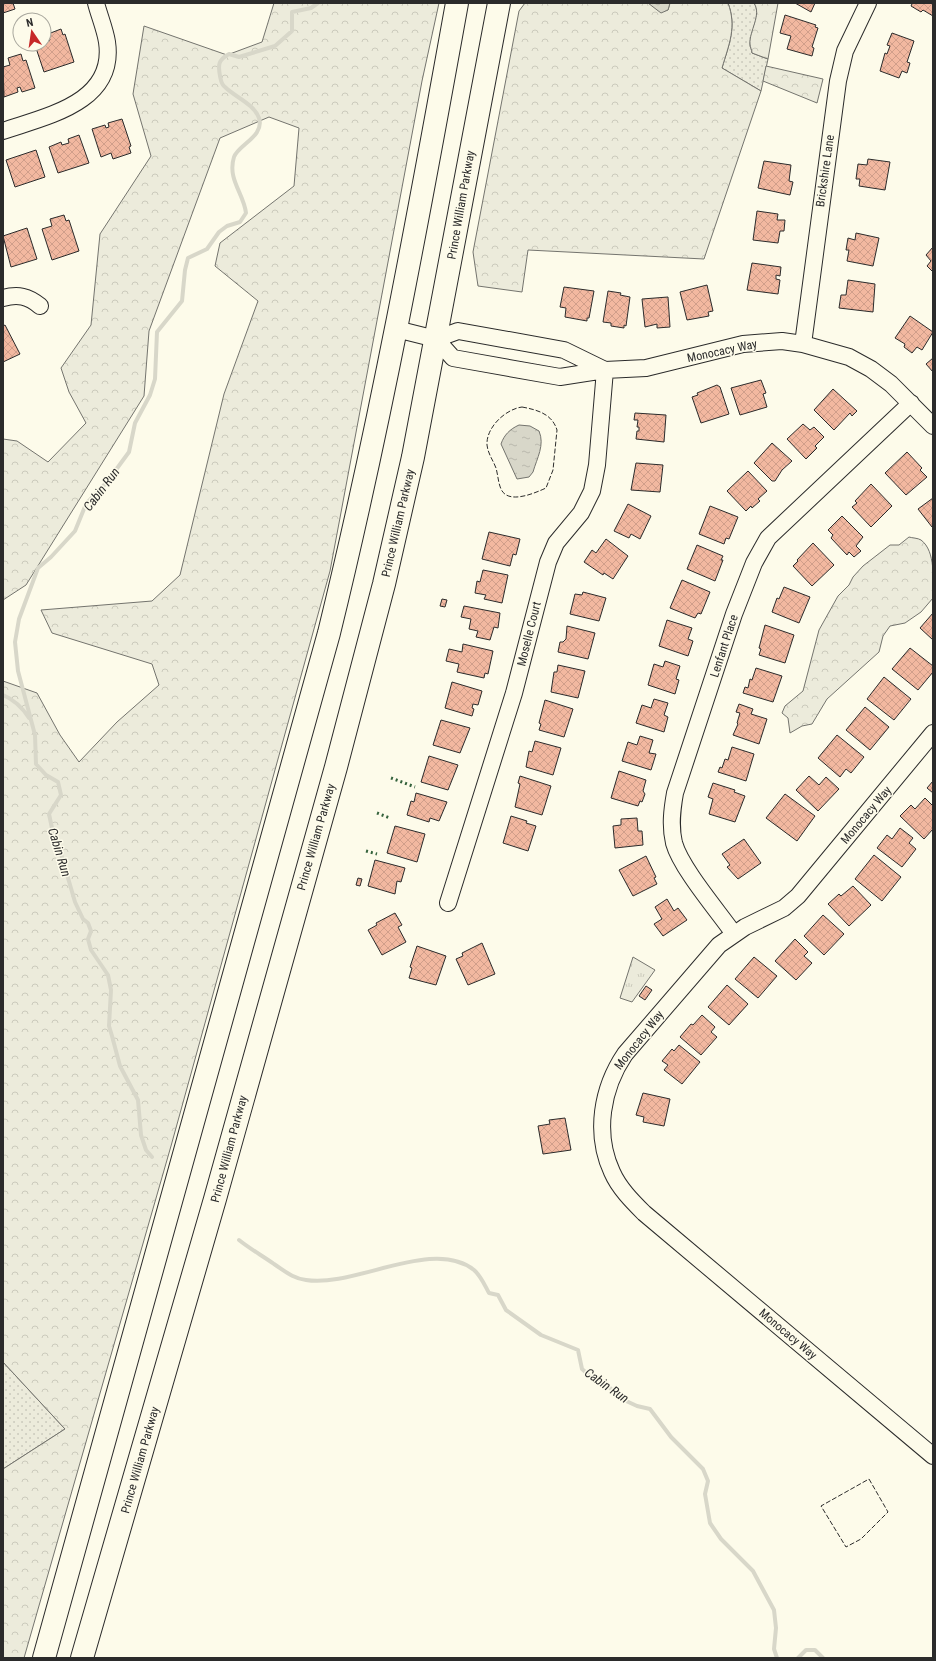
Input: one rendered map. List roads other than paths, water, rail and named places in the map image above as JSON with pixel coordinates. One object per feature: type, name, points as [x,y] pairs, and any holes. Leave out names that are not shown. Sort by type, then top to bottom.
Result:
[{"type":"highway","points":[[44,1658],[329,634],[354,534],[396,329],[457,3]]},
{"type":"highway","name":"Prince William Parkway","points":[[82,1658],[215,1200],[336,767],[384,584],[413,457],[499,3]]},
{"type":"street","points":[[3,131],[65,110],[88,95],[98,82],[105,68],[108,54],[107,41],[96,3]]},
{"type":"street","name":"Brickshire Lane","points":[[803,344],[838,81],[845,51],[868,3]]},
{"type":"street","points":[[3,298],[21,295],[31,299],[40,306]]},
{"type":"street","points":[[396,329],[436,339]]},
{"type":"street","name":"Monocacy Way","points":[[605,370],[564,350],[458,331],[436,339],[453,358],[560,377],[605,370],[646,368],[742,344],[782,341],[803,344],[849,357],[871,369],[891,384],[933,426]]},
{"type":"street","name":"Moselle Court","points":[[448,902],[514,693],[548,562],[556,543],[581,514],[592,491],[597,465],[605,370]]},
{"type":"street","name":"Lenfant Place","points":[[734,934],[679,855],[674,841],[671,815],[675,793],[732,622],[754,563],[768,538],[910,403]]},
{"type":"street","name":"Monocacy Way","points":[[933,733],[798,896],[784,908],[734,934],[704,961],[625,1054],[615,1069],[606,1093],[602,1132],[605,1150],[612,1173],[627,1196],[644,1213],[933,1456]]},
{"type":"water","points":[[648,3],[670,3],[668,10],[661,13]]},
{"type":"water","points":[[519,425],[530,426],[539,431],[541,436],[541,446],[533,472],[529,477],[517,479],[501,444],[508,433]]},
{"type":"waterway","name":"Cabin Run","points":[[152,1157],[146,1150],[141,1135],[138,1100],[120,1066],[109,1026],[111,990],[108,975],[91,950],[88,939],[91,931],[88,923],[83,919],[75,902],[59,847],[53,833],[49,814],[61,795],[58,782],[46,775],[36,764],[35,735],[18,671],[15,642],[19,619],[38,568],[51,557],[75,531],[86,504],[107,482],[129,452],[135,423],[150,395],[155,379],[157,332],[182,301],[185,270],[188,258],[207,249],[219,232],[227,226],[240,222],[246,213],[245,206],[234,179],[232,165],[236,153],[255,135],[258,130],[260,124],[259,118],[257,113],[249,105],[223,85],[219,72],[220,63],[223,58],[229,54],[239,57],[275,46],[292,31],[292,12],[311,8],[318,3]]},
{"type":"waterway","points":[[3,695],[18,704],[29,718]]},
{"type":"waterway","name":"Cabin Run","points":[[239,1240],[289,1274],[306,1280],[325,1281],[415,1261],[437,1259],[457,1261],[474,1270],[481,1278],[489,1293],[498,1295],[506,1310],[541,1335],[578,1350],[582,1369],[591,1377],[603,1382],[624,1400],[637,1406],[650,1409],[671,1437],[703,1469],[708,1481],[705,1494],[710,1523],[721,1539],[753,1571],[774,1610],[776,1628],[774,1649],[777,1658]]},
{"type":"waterway","name":"Cabin Run","points":[[798,1658],[806,1650],[815,1650],[823,1658]]}]
